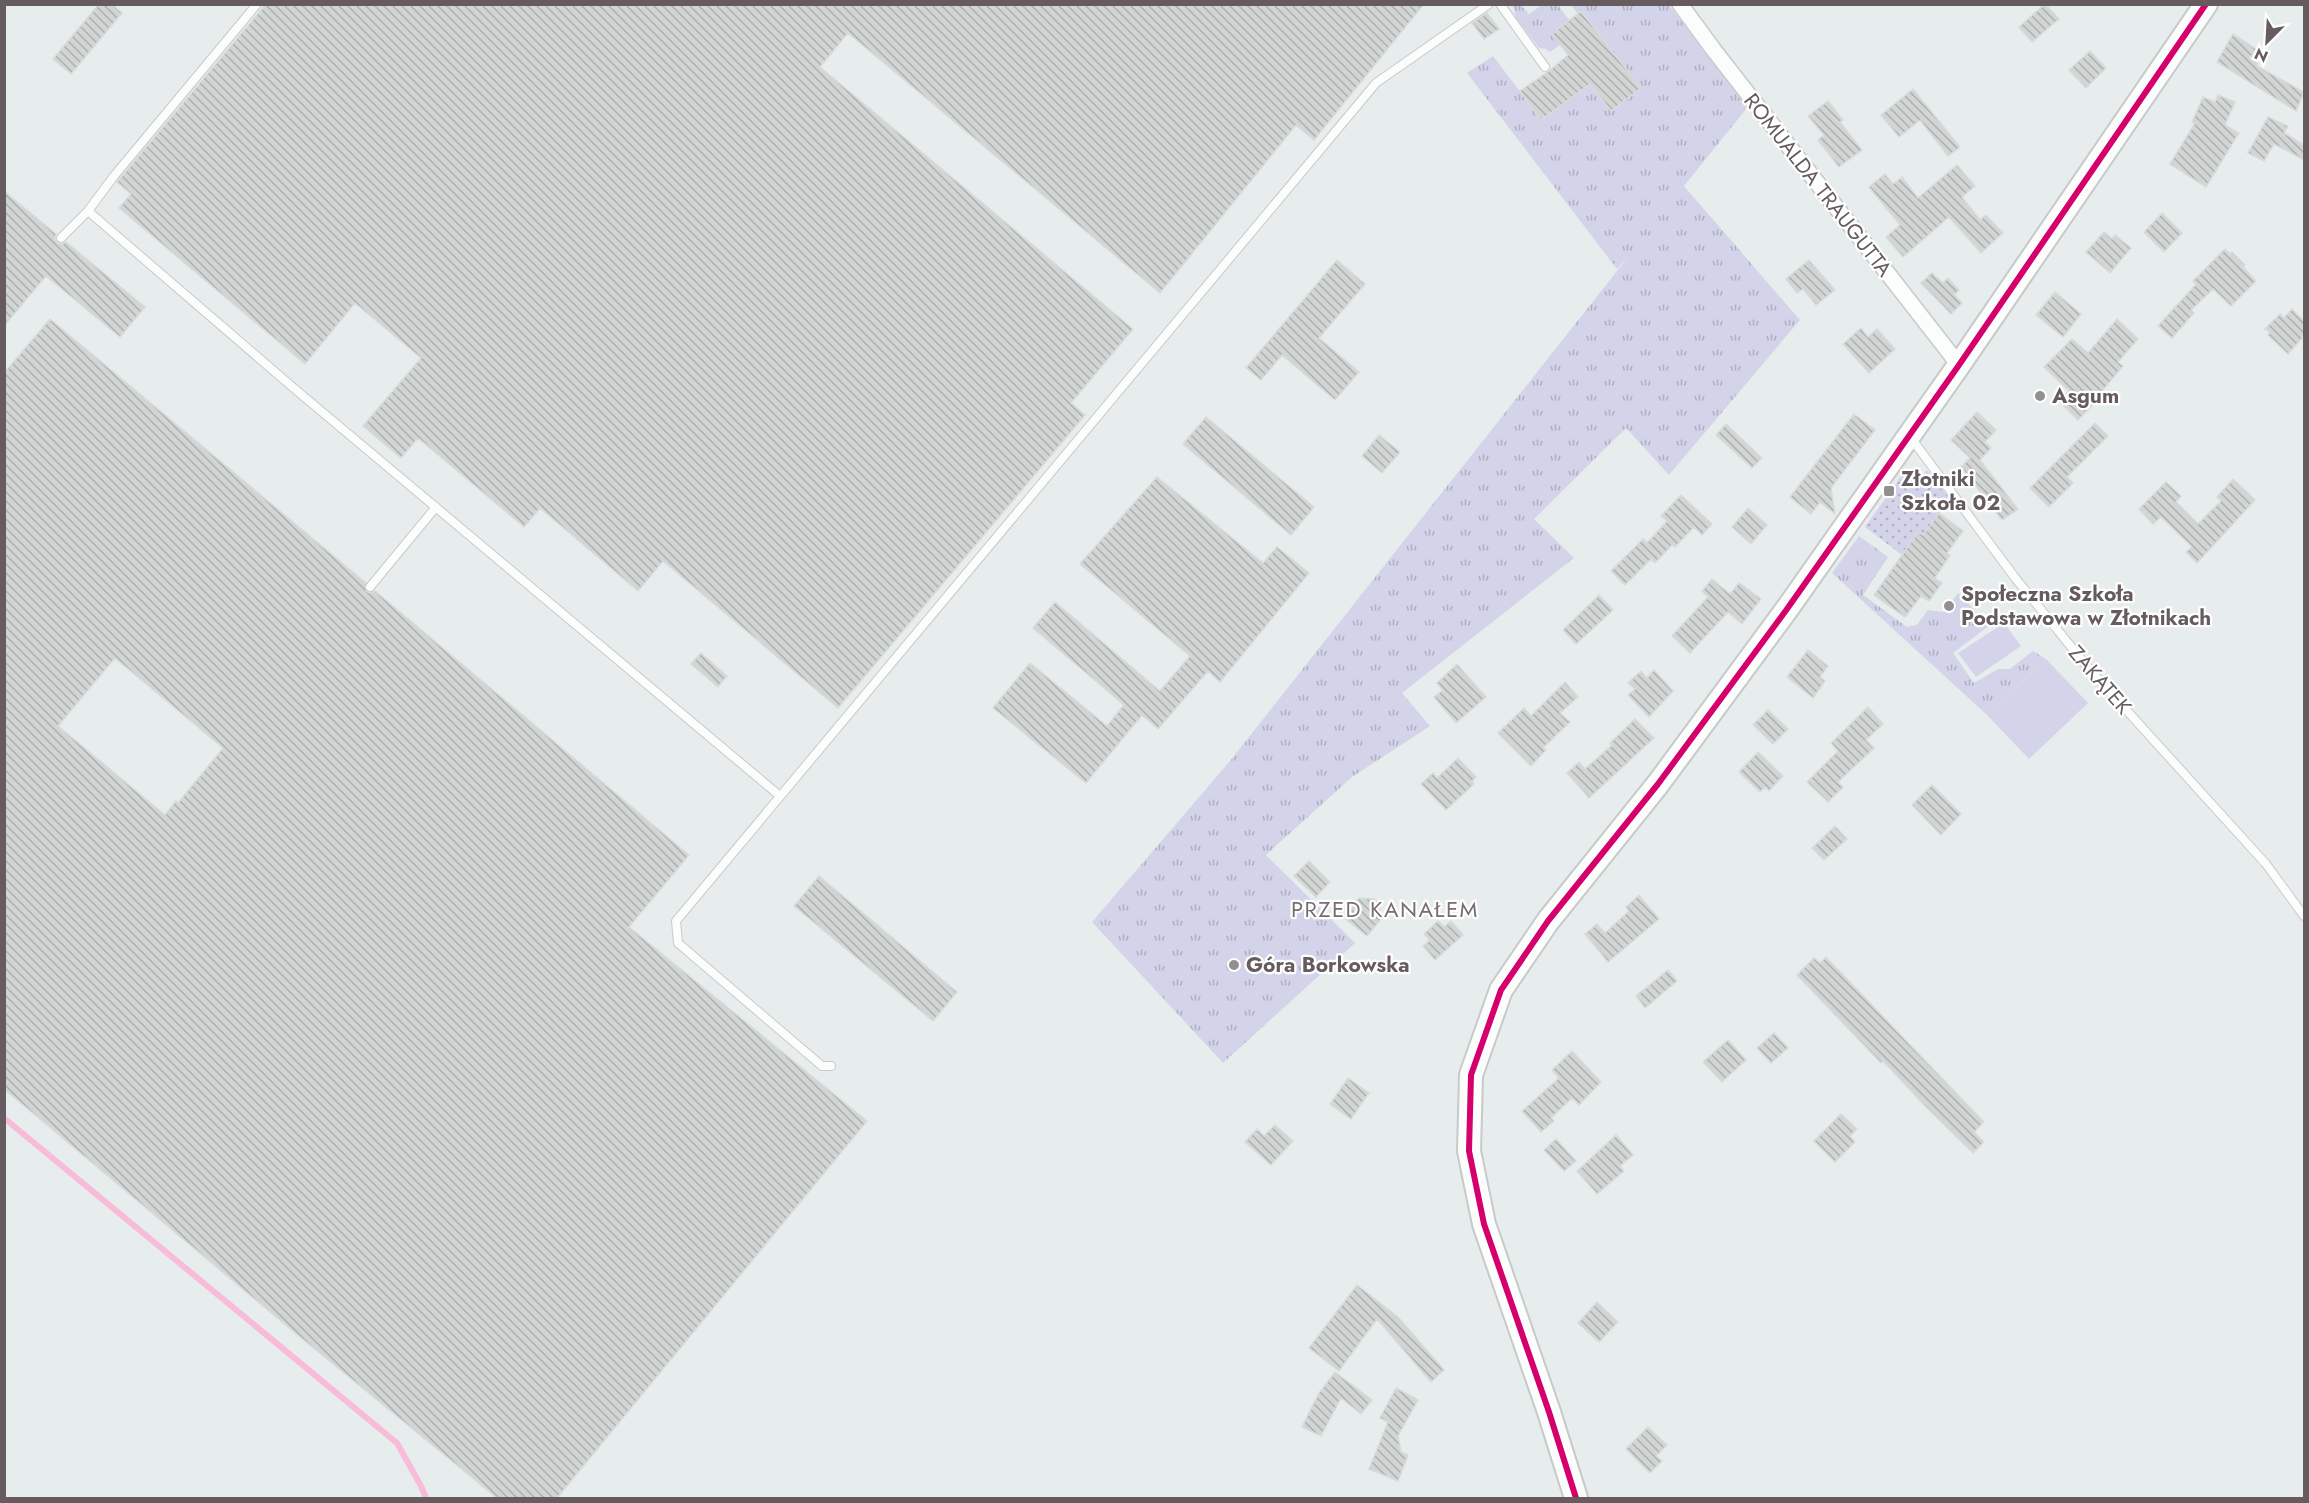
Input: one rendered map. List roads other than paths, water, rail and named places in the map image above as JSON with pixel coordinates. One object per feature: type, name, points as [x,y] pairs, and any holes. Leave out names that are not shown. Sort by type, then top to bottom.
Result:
[{"type":"street","name":"ROMUALDA TRAUGUTTA","points":[[1680,4],[1959,364]]},
{"type":"street","points":[[1576,1498],[1484,1224],[1469,1151],[1471,1075],[1501,990],[1548,921],[1658,783],[1787,609],[1959,364],[2206,4]]},
{"type":"lane","points":[[61,238],[88,211],[114,176],[257,4]]},
{"type":"lane","points":[[831,1066],[822,1066],[678,943],[676,921],[1376,83],[1489,4]]},
{"type":"lane","points":[[1500,4],[1545,67]]},
{"type":"lane","points":[[88,211],[780,796]]},
{"type":"lane","name":"ZAKĄTEK","points":[[1908,434],[2016,579],[2068,643],[2266,864],[2304,916]]},
{"type":"lane","points":[[370,587],[436,507]]},
{"type":"waterway","points":[[4,1118],[397,1443],[426,1498]]},
{"type":"place","name":"Asgum","points":[[2040,396]]},
{"type":"place","name":"Złotniki Szkoła 02","points":[[1889,491]]},
{"type":"place","name":"Społeczna Szkoła Podstawowa w Złotnikach","points":[[1949,606]]},
{"type":"place","name":"Góra Borkowska","points":[[1234,965]]},
{"type":"district","name":"PRZED KANAŁEM","points":[[1385,909]]}]
